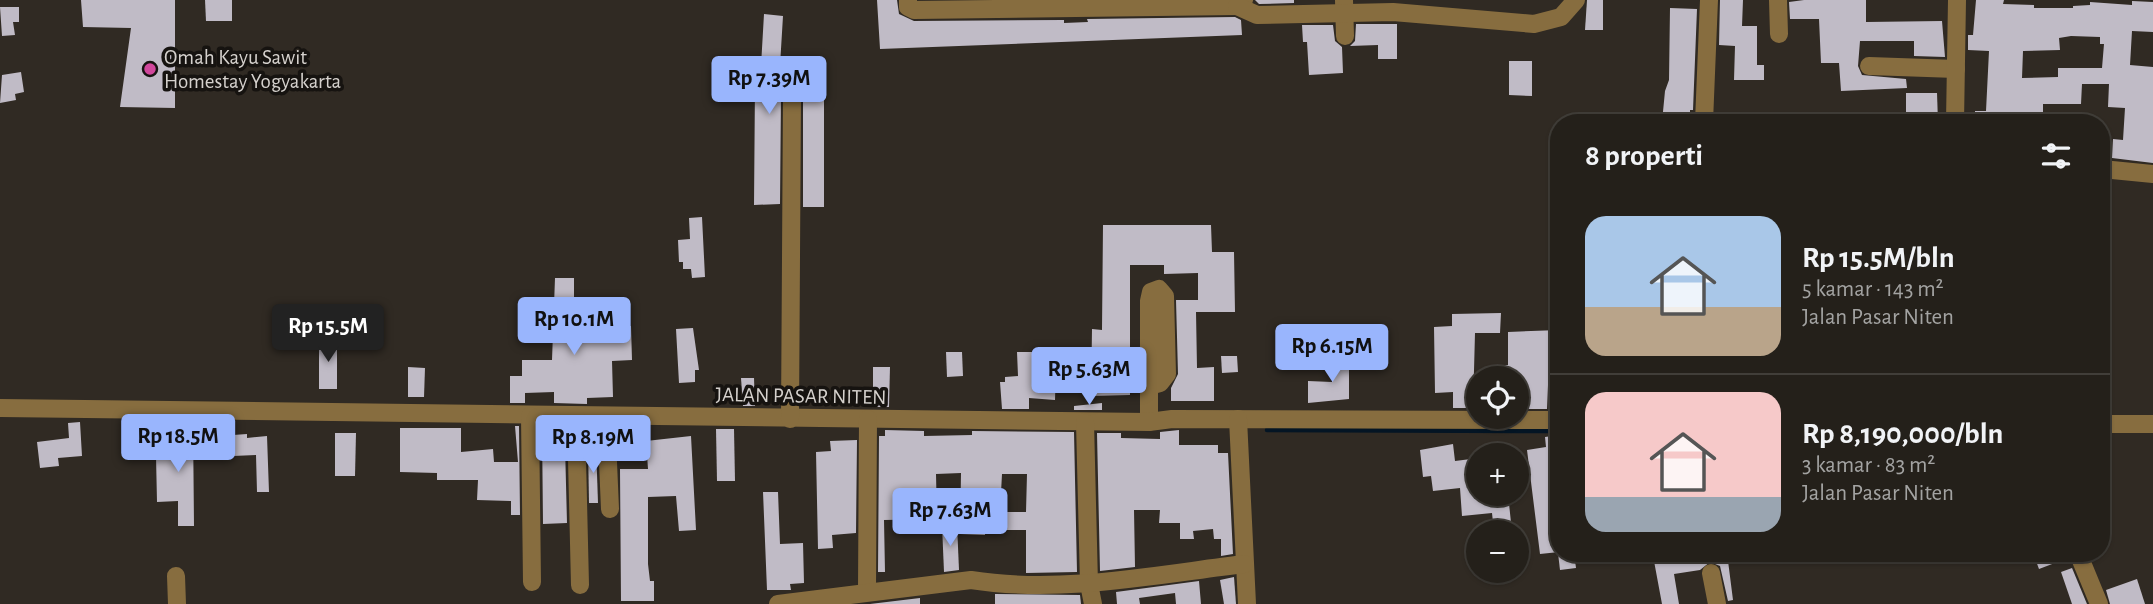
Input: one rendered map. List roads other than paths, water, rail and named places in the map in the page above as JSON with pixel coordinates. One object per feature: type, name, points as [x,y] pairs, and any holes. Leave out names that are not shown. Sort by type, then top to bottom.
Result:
[{"type":"street","points":[[908,0],[908,7],[914,10],[988,4],[1240,3],[1257,15],[1344,6],[1534,24],[1561,17],[1576,0]]},
{"type":"street","points":[[1704,114],[1709,0]]},
{"type":"street","points":[[1778,0],[1779,34]]},
{"type":"street","points":[[1955,114],[1957,0]]},
{"type":"street","points":[[1344,6],[1345,36]]},
{"type":"street","points":[[1870,66],[1956,69]]},
{"type":"street","points":[[790,419],[792,96]]},
{"type":"street","points":[[2110,170],[2153,174]]},
{"type":"street","points":[[1149,386],[1149,422]]},
{"type":"street","name":"JALAN PASAR NITEN","points":[[0,408],[1085,422],[1149,422],[1172,419],[1550,420]]},
{"type":"street","points":[[530,416],[532,582]]},
{"type":"street","points":[[606,416],[610,509]]},
{"type":"street","points":[[576,417],[580,585]]},
{"type":"street","points":[[867,590],[869,419]]},
{"type":"street","points":[[1238,419],[1247,604]]},
{"type":"street","points":[[1085,422],[1088,584],[1093,604]]},
{"type":"street","points":[[2110,424],[2153,424]]},
{"type":"street","points":[[2082,562],[2099,604]]},
{"type":"street","points":[[778,604],[867,590],[971,579],[1002,584],[1088,584],[1244,564]]},
{"type":"street","points":[[1711,573],[1717,604]]},
{"type":"street","points":[[176,576],[177,604]]},
{"type":"waterway","points":[[1267,430],[1550,431]]},
{"type":"place","name":"Omah Kayu Sawit Homestay Yogyakarta","points":[[150,69]]}]
